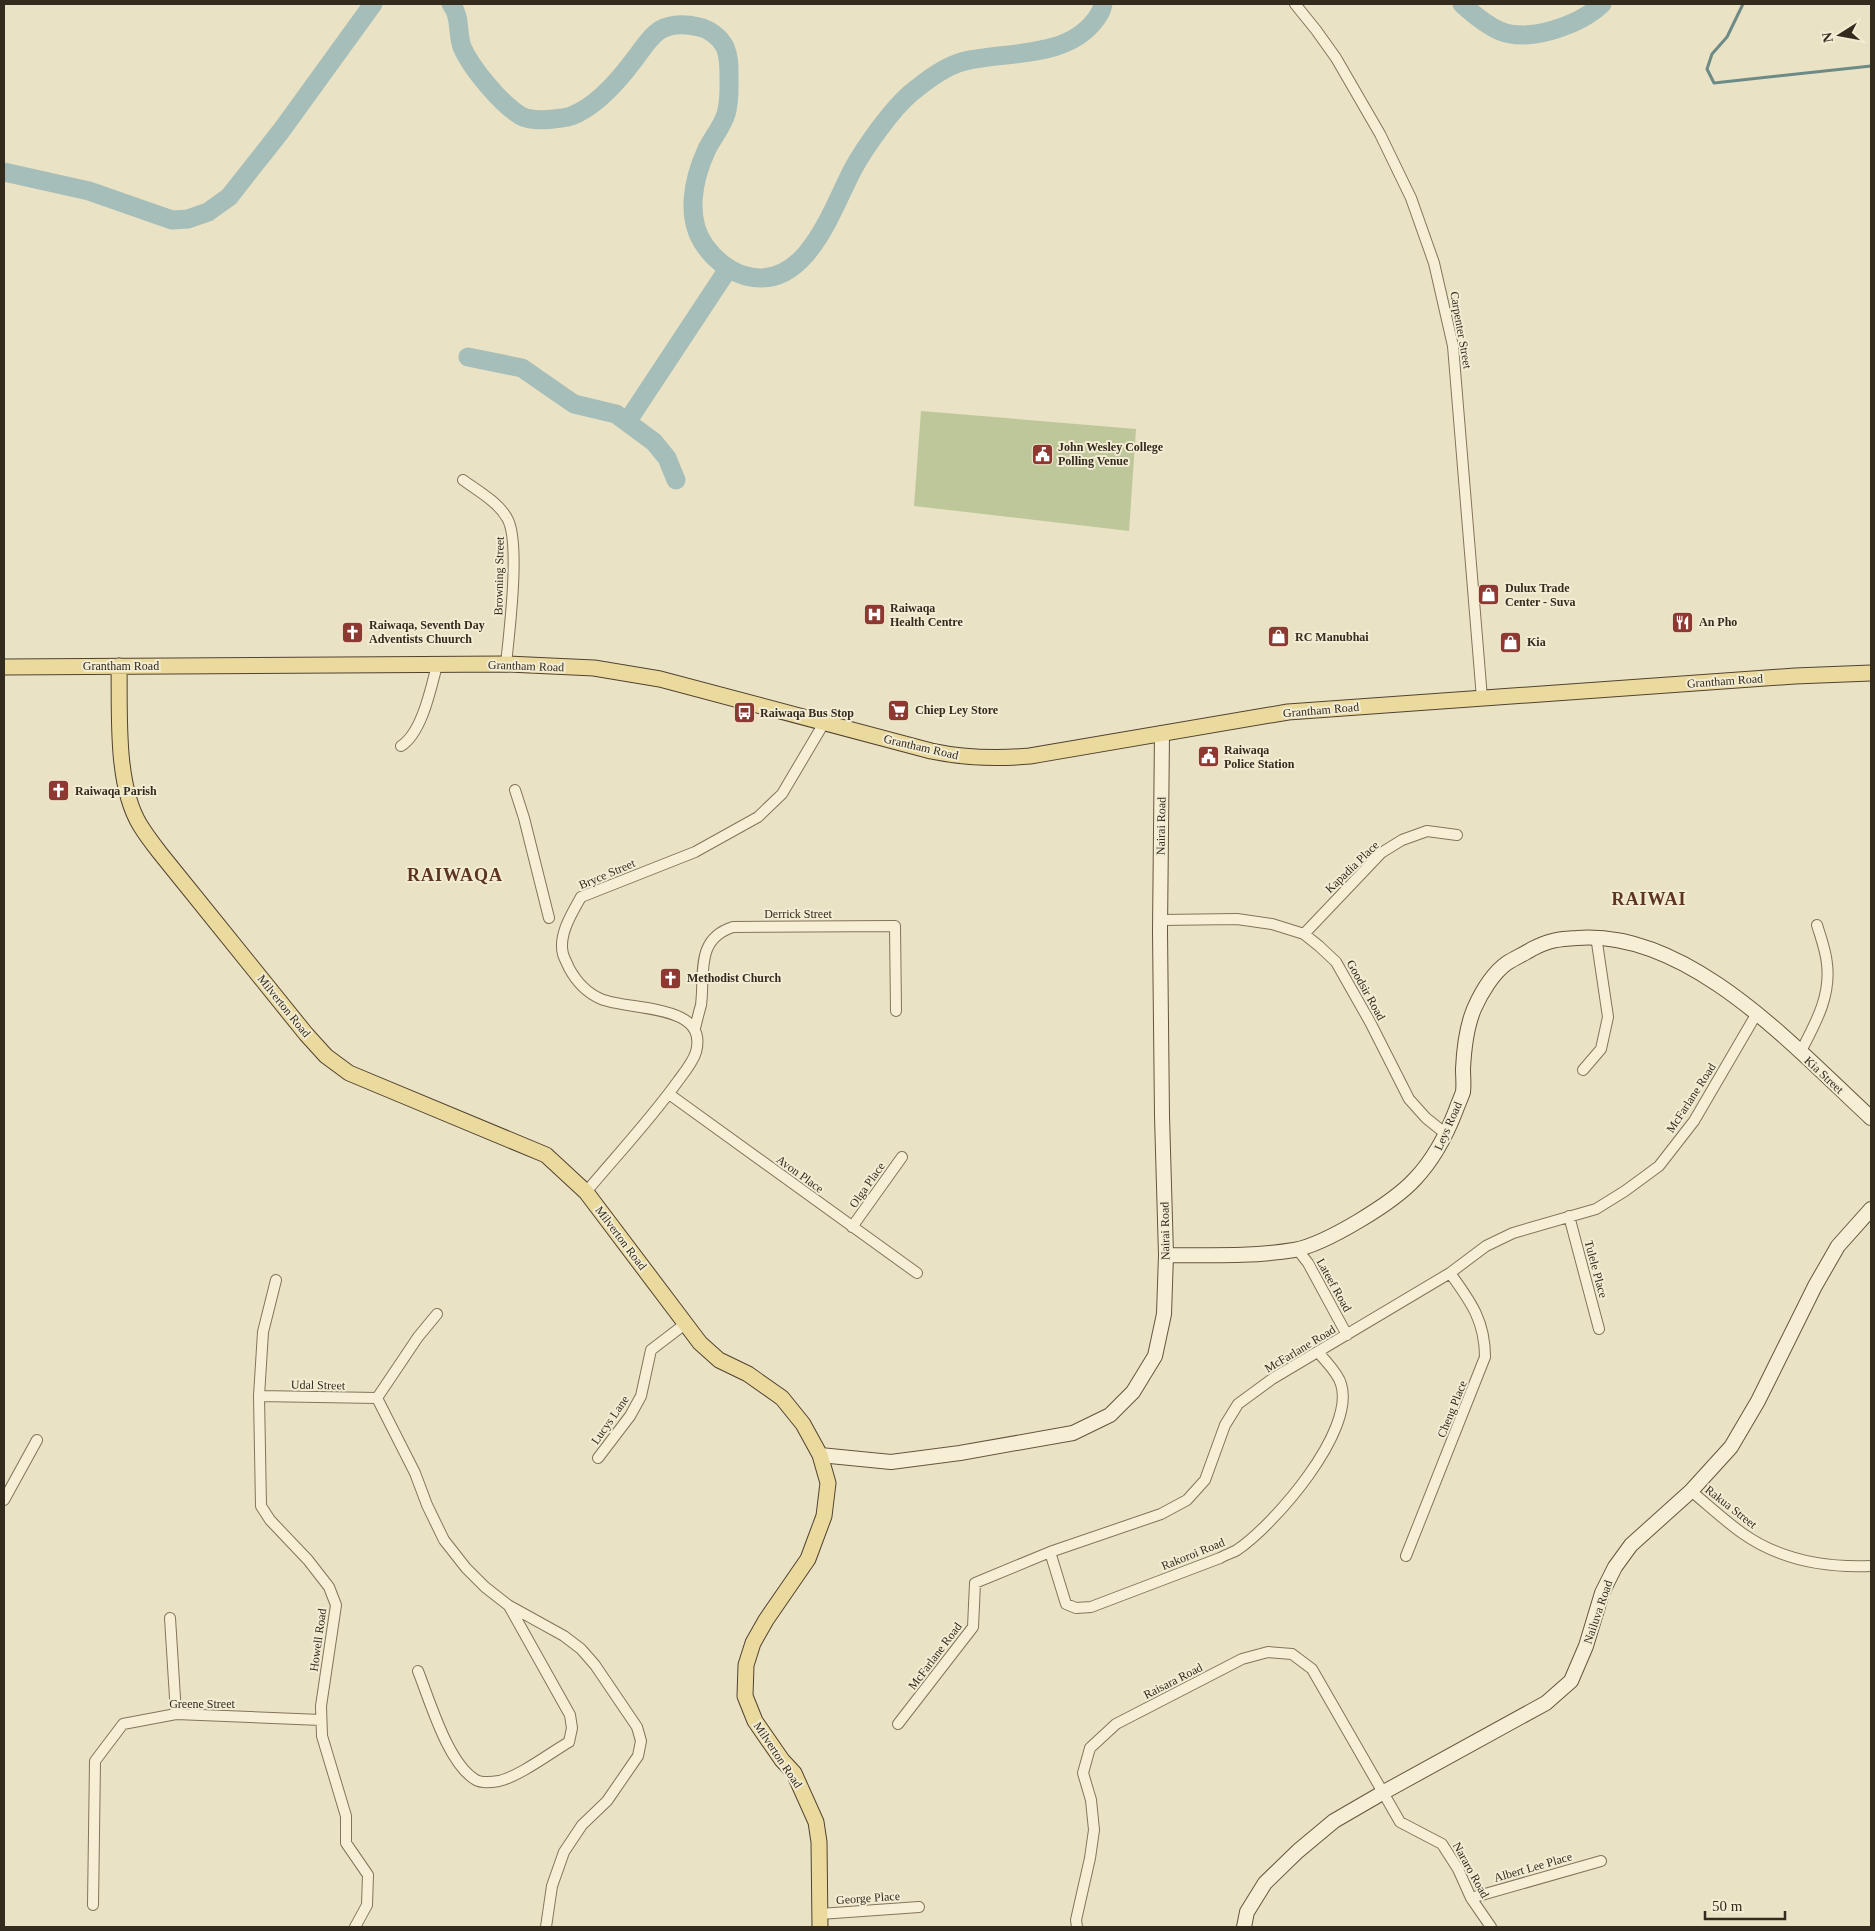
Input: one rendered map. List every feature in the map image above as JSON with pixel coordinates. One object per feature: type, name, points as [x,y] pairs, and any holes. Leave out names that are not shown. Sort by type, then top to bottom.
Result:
[{"type":"main road","name":"Grantham Road","points":[[4,667],[506,664],[594,668],[660,679],[939,753],[1001,759],[1030,756],[1288,712],[1871,673]]},
{"type":"main road","name":"Milverton Road","points":[[119,666],[121,751],[128,796],[139,824],[160,853],[306,1034],[326,1056],[349,1073],[546,1155],[586,1192],[700,1343],[719,1360],[748,1374],[782,1398],[803,1424],[820,1454],[828,1483],[824,1516],[808,1559],[766,1620],[753,1644],[746,1665],[745,1696],[755,1721],[782,1760],[794,1773],[816,1822],[819,1842],[820,1920]]},
{"type":"street","name":"Carpenter Street","points":[[1294,4],[1336,58],[1380,134],[1411,198],[1429,246],[1453,346],[1482,698]]},
{"type":"street","name":"Browning Street","points":[[463,480],[491,500],[506,515],[512,527],[514,539],[512,604],[506,664]]},
{"type":"street","points":[[401,746],[412,736],[418,724],[429,697],[438,665]]},
{"type":"street","name":"Bryce Street","points":[[695,1028],[679,1016],[662,1010],[600,999],[586,990],[572,973],[563,953],[564,934],[571,915],[581,897],[696,852],[758,817],[782,794],[824,722]]},
{"type":"street","name":"Nairai Road","points":[[820,1454],[891,1462],[960,1453],[1074,1433],[1110,1415],[1133,1392],[1155,1356],[1164,1314],[1166,1256],[1160,920],[1162,733]]},
{"type":"street","points":[[515,790],[550,918]]},
{"type":"street","name":"Kapadia Place","points":[[1304,934],[1381,853],[1402,840],[1426,831],[1456,835]]},
{"type":"street","name":"Goodsir Road","points":[[1160,920],[1236,918],[1272,924],[1304,934],[1336,962],[1370,1022],[1409,1099],[1426,1118],[1446,1134]]},
{"type":"street","points":[[1800,1053],[1827,994],[1827,963],[1817,925]]},
{"type":"street","name":"Derrick Street","points":[[695,1028],[701,1004],[702,967],[705,953],[712,940],[720,931],[733,927],[895,926],[896,1011]]},
{"type":"street","points":[[1583,1070],[1601,1049],[1608,1017],[1596,936]]},
{"type":"street","name":"Leys Road","points":[[1166,1256],[1260,1254],[1297,1249],[1330,1236],[1392,1200],[1415,1180],[1436,1152],[1446,1134],[1463,1092],[1465,1038],[1474,1008],[1489,983],[1506,964],[1550,940],[1596,936],[1627,941],[1688,966],[1715,981],[1777,1032]]},
{"type":"street","name":"McFarlane Road","points":[[898,1724],[973,1627],[975,1583],[1050,1552],[1161,1514],[1187,1500],[1205,1480],[1225,1425],[1238,1404],[1272,1379],[1319,1353],[1450,1273],[1486,1246],[1513,1233],[1596,1209],[1625,1191],[1659,1166],[1694,1121],[1756,1013]]},
{"type":"street","points":[[586,1192],[669,1094],[696,1054],[698,1039],[695,1028]]},
{"type":"street","name":"Kia Street","points":[[1777,1032],[1871,1118]]},
{"type":"street","name":"Avon Place","points":[[669,1094],[916,1273]]},
{"type":"street","name":"Olga Place","points":[[852,1227],[902,1157]]},
{"type":"street","name":"Nailuva Road","points":[[1244,1927],[1247,1912],[1265,1883],[1298,1851],[1334,1821],[1546,1703],[1571,1680],[1586,1646],[1602,1594],[1615,1566],[1631,1545],[1691,1491],[1731,1447],[1758,1401],[1815,1286],[1838,1246],[1871,1209]]},
{"type":"street","name":"Tulele Place","points":[[1569,1216],[1599,1329]]},
{"type":"street","name":"Lateef Road","points":[[1297,1249],[1308,1262],[1347,1335]]},
{"type":"street","name":"Cheng Place","points":[[1406,1556],[1485,1357],[1485,1342],[1479,1319],[1473,1306],[1450,1273]]},
{"type":"street","name":"Howell Road","points":[[276,1280],[262,1332],[259,1396],[261,1506],[270,1520],[314,1567],[328,1588],[336,1605],[321,1706],[322,1736],[346,1816],[346,1843],[368,1875],[367,1905],[355,1927]]},
{"type":"street","points":[[437,1314],[418,1337],[377,1398],[415,1473],[427,1505],[444,1540],[466,1568],[485,1587],[508,1605],[564,1636],[595,1665],[637,1727],[641,1741],[638,1756],[633,1764],[607,1801],[582,1825],[564,1852],[552,1886],[546,1927]]},
{"type":"street","name":"Lucys Lane","points":[[598,1458],[630,1416],[641,1396],[651,1350],[685,1324]]},
{"type":"street","name":"Rakoroi Road","points":[[1050,1552],[1066,1604],[1076,1608],[1092,1607],[1237,1550],[1286,1504],[1327,1450],[1338,1424],[1343,1402],[1341,1383],[1319,1353]]},
{"type":"street","name":"Udal Street","points":[[259,1396],[377,1398]]},
{"type":"street","points":[[4,1500],[37,1440]]},
{"type":"street","name":"Rakua Street","points":[[1691,1491],[1742,1534],[1790,1558],[1817,1564],[1850,1567],[1871,1566]]},
{"type":"street","points":[[418,1671],[454,1757],[466,1772],[478,1782],[499,1781],[569,1742],[572,1728],[570,1715],[508,1605]]},
{"type":"street","points":[[170,1618],[176,1714]]},
{"type":"street","name":"Raisara Road","points":[[1077,1927],[1076,1920],[1090,1858],[1094,1830],[1091,1800],[1083,1773],[1090,1748],[1116,1724],[1242,1659],[1268,1652],[1292,1654],[1312,1669],[1384,1792]]},
{"type":"street","name":"Greene Street","points":[[94,1905],[95,1761],[123,1724],[176,1714],[322,1720]]},
{"type":"street","name":"Nararo Road","points":[[1384,1792],[1400,1822],[1442,1844],[1458,1868],[1472,1898],[1491,1927]]},
{"type":"street","name":"Albert Lee Place","points":[[1472,1898],[1601,1861]]},
{"type":"street","name":"George Place","points":[[820,1920],[919,1906]]},
{"type":"green space","points":[[921,411],[1136,429],[1129,531],[914,506]]},
{"type":"waterway","points":[[4,172],[89,191],[172,220],[188,219],[208,212],[229,197],[281,131],[373,4]]},
{"type":"waterway","points":[[451,4],[458,19],[462,47],[472,65],[487,85],[505,103],[521,116],[533,119],[546,120],[571,116],[598,100],[628,68],[652,36],[660,30],[669,26],[694,26],[714,34],[723,43],[728,57],[728,104],[724,119],[707,149],[698,173],[693,198],[695,223],[705,246],[723,265],[746,276],[767,278],[785,272],[801,260],[826,225],[864,150],[887,118],[923,83],[958,63],[1036,51],[1069,41],[1084,32],[1096,19],[1103,4]]},
{"type":"waterway","points":[[1462,4],[1495,29],[1512,34],[1525,35],[1554,30],[1568,25],[1581,19],[1602,4]]},
{"type":"waterway","points":[[1743,4],[1727,37],[1712,54],[1707,69],[1714,83],[1871,66]]},
{"type":"waterway","points":[[627,422],[728,269]]},
{"type":"waterway","points":[[468,357],[522,368],[574,404],[616,414],[654,442],[667,458],[676,480]]},
{"type":"place","name":"John Wesley College Polling Venue","points":[[1042,454]]},
{"type":"place","name":"Dulux Trade Center - Suva","points":[[1489,595]]},
{"type":"place","name":"Raiwaqa Health Centre","points":[[874,615]]},
{"type":"place","name":"An Pho","points":[[1683,622]]},
{"type":"place","name":"Raiwaqa, Seventh Day Adventists Chuurch","points":[[353,632]]},
{"type":"place","name":"RC Manubhai","points":[[1279,637]]},
{"type":"place","name":"Kia","points":[[1511,642]]},
{"type":"place","name":"Chiep Ley Store","points":[[899,710]]},
{"type":"place","name":"Raiwaqa Bus Stop","points":[[744,713]]},
{"type":"place","name":"Raiwaqa Police Station","points":[[1208,757]]},
{"type":"place","name":"Raiwaqa Parish","points":[[59,791]]},
{"type":"place","name":"Methodist Church","points":[[671,978]]},
{"type":"district","name":"RAIWAQA","points":[[455,875]]},
{"type":"district","name":"RAIWAI","points":[[1649,899]]}]
